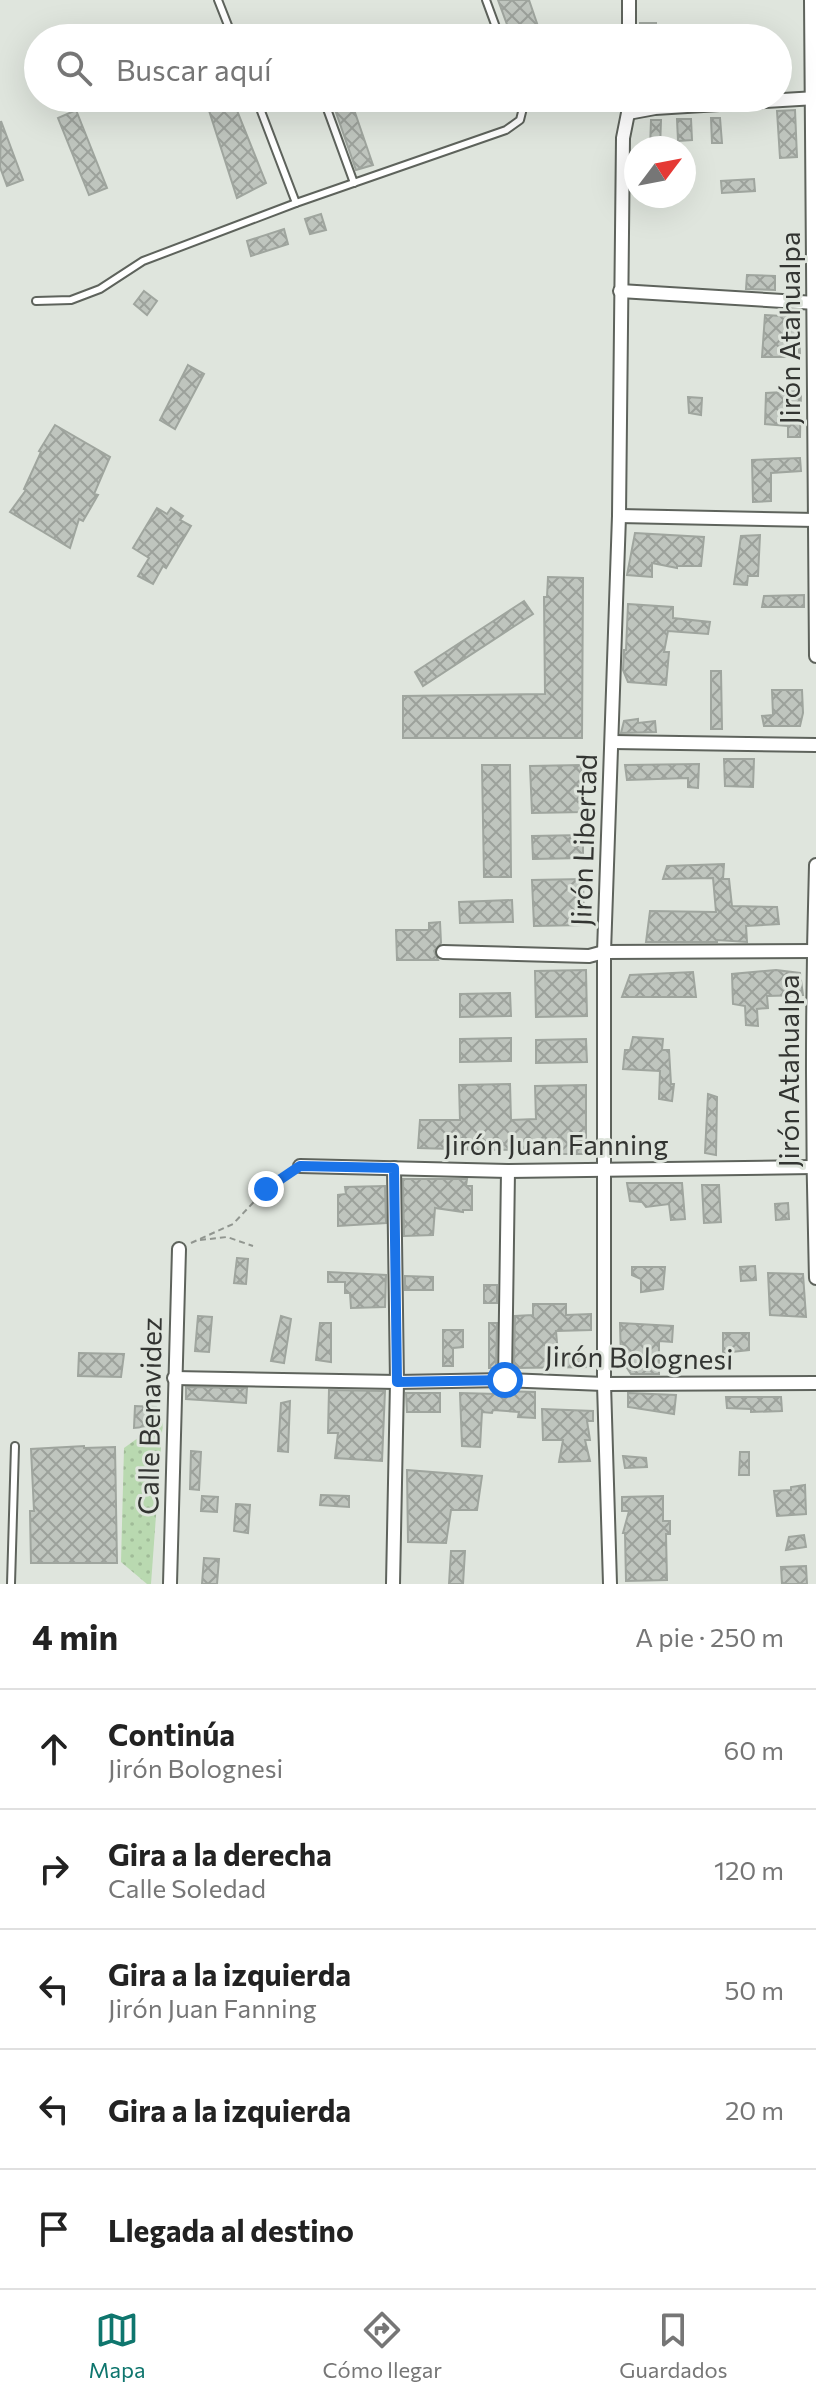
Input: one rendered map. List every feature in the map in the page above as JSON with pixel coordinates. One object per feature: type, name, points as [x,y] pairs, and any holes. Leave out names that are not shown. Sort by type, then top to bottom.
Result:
[{"type":"street","points":[[629,0],[629,24]]},
{"type":"street","name":"Jirón Atahualpa","points":[[811,0],[816,656]]},
{"type":"street","points":[[792,99],[814,98]]},
{"type":"street","points":[[628,113],[633,112]]},
{"type":"street","name":"Jirón Libertad","points":[[610,1584],[604,1384],[604,952],[619,516],[623,138],[628,113]]},
{"type":"street","points":[[620,291],[815,303]]},
{"type":"street","points":[[619,516],[815,520]]},
{"type":"street","points":[[613,742],[816,745]]},
{"type":"street","name":"Jirón Atahualpa","points":[[816,865],[813,1167],[816,1278]]},
{"type":"street","points":[[443,952],[589,956],[604,952],[815,951]]},
{"type":"street","name":"Jirón Juan Fanning","points":[[300,1166],[508,1171],[813,1167]]},
{"type":"street","points":[[393,1584],[397,1382],[394,1168]]},
{"type":"street","points":[[505,1380],[508,1171]]},
{"type":"street","name":"Calle Benavidez","points":[[170,1584],[179,1249]]},
{"type":"street","name":"Jirón Bolognesi","points":[[174,1378],[397,1382],[505,1380],[604,1384],[816,1383]]},
{"type":"lane","points":[[218,0],[227,24]]},
{"type":"lane","points":[[486,0],[495,24]]},
{"type":"lane","points":[[261,112],[296,203]]},
{"type":"lane","points":[[328,112],[354,183]]},
{"type":"lane","points":[[36,301],[71,300],[100,289],[143,261],[296,203],[506,130],[520,120],[522,112]]},
{"type":"lane","points":[[11,1584],[15,1446]]},
{"type":"path","points":[[179,1249],[233,1224],[266,1189],[300,1166]]},
{"type":"path","points":[[194,1241],[227,1237],[253,1246]]},
{"type":"green space","points":[[163,1420],[151,1584],[147,1584],[121,1562],[124,1448]]},
{"type":"building","points":[[498,0],[529,0],[537,24],[507,24]]},
{"type":"building","points":[[795,110],[797,157],[780,158],[777,112]]},
{"type":"building","points":[[77,112],[107,188],[89,195],[58,118]]},
{"type":"building","points":[[209,112],[238,112],[266,183],[237,198]]},
{"type":"building","points":[[336,112],[355,112],[373,165],[356,170]]},
{"type":"building","points":[[711,118],[720,118],[722,143],[712,143]]},
{"type":"building","points":[[677,119],[691,119],[692,136],[678,136]]},
{"type":"building","points":[[651,120],[661,120],[660,136],[650,136]]},
{"type":"building","points":[[1,121],[23,180],[7,186],[0,167]]},
{"type":"building","points":[[754,179],[755,191],[722,193],[721,181]]},
{"type":"building","points":[[321,214],[326,230],[310,234],[305,219]]},
{"type":"building","points":[[284,229],[288,244],[251,256],[247,241]]},
{"type":"building","points":[[747,275],[775,276],[775,290],[746,289]]},
{"type":"building","points":[[144,291],[157,301],[147,315],[134,304]]},
{"type":"building","points":[[765,315],[799,317],[800,357],[762,357]]},
{"type":"building","points":[[188,365],[204,374],[175,429],[160,420]]},
{"type":"building","points":[[801,391],[800,437],[788,437],[788,426],[765,424],[766,393]]},
{"type":"building","points":[[688,397],[702,398],[701,415],[689,413]]},
{"type":"building","points":[[55,425],[110,457],[94,494],[98,495],[83,521],[79,519],[70,548],[10,512],[26,490],[39,451]]},
{"type":"building","points":[[800,458],[801,471],[771,473],[771,501],[753,502],[752,460]]},
{"type":"building","points":[[157,508],[167,514],[171,508],[183,516],[180,520],[191,526],[153,584],[138,576],[149,558],[133,548]]},
{"type":"building","points":[[635,533],[704,537],[701,566],[677,568],[652,563],[652,577],[627,575]]},
{"type":"building","points":[[760,535],[758,576],[748,576],[747,585],[734,584],[741,536]]},
{"type":"building","points":[[548,577],[583,578],[582,738],[403,738],[403,696],[545,694],[544,597],[547,597]]},
{"type":"building","points":[[804,595],[804,607],[762,607],[764,596]]},
{"type":"building","points":[[524,601],[533,614],[423,686],[415,672]]},
{"type":"building","points":[[628,604],[673,607],[673,618],[710,622],[708,634],[668,631],[664,652],[669,652],[666,685],[628,682],[623,670]]},
{"type":"building","points":[[711,671],[721,671],[722,729],[711,729]]},
{"type":"building","points":[[772,690],[802,690],[800,726],[764,726],[762,716],[773,715]]},
{"type":"building","points":[[638,719],[638,723],[655,721],[656,732],[621,733],[624,721]]},
{"type":"building","points":[[724,759],[754,759],[753,787],[725,786]]},
{"type":"building","points":[[699,764],[698,788],[688,787],[688,778],[627,780],[625,765]]},
{"type":"building","points":[[482,765],[510,765],[511,877],[484,877]]},
{"type":"building","points":[[581,765],[583,812],[532,813],[530,766]]},
{"type":"building","points":[[583,835],[583,858],[533,859],[532,836]]},
{"type":"building","points":[[724,864],[723,879],[729,879],[732,906],[777,907],[779,924],[746,926],[747,942],[646,942],[650,911],[716,912],[713,878],[663,879],[667,866]]},
{"type":"building","points":[[583,879],[584,925],[534,926],[532,880]]},
{"type":"building","points":[[512,900],[513,922],[460,923],[459,902]]},
{"type":"building","points":[[440,922],[441,943],[434,951],[438,960],[397,960],[396,930],[429,930],[429,923]]},
{"type":"building","points":[[586,970],[587,1016],[536,1017],[535,971]]},
{"type":"building","points":[[776,970],[800,973],[803,995],[767,996],[768,1008],[757,1009],[758,1026],[746,1025],[745,1006],[733,1004],[732,974]]},
{"type":"building","points":[[693,972],[696,997],[622,997],[630,975]]},
{"type":"building","points":[[510,993],[511,1016],[460,1017],[460,994]]},
{"type":"building","points":[[633,1037],[663,1039],[662,1050],[669,1050],[671,1084],[674,1084],[672,1101],[659,1099],[660,1071],[623,1069],[625,1050],[630,1050]]},
{"type":"building","points":[[511,1038],[511,1061],[460,1062],[460,1039]]},
{"type":"building","points":[[586,1039],[587,1062],[536,1063],[536,1040]]},
{"type":"building","points":[[510,1084],[511,1120],[536,1119],[535,1086],[586,1085],[586,1154],[558,1154],[558,1149],[418,1148],[420,1120],[460,1120],[459,1085]]},
{"type":"building","points":[[708,1094],[717,1097],[716,1155],[705,1153]]},
{"type":"building","points":[[403,1179],[467,1179],[466,1186],[472,1186],[472,1210],[463,1212],[435,1208],[433,1235],[404,1236]]},
{"type":"building","points":[[627,1183],[682,1183],[685,1219],[671,1220],[669,1204],[646,1207],[642,1202],[630,1201]]},
{"type":"building","points":[[702,1185],[719,1185],[721,1222],[704,1223]]},
{"type":"building","points":[[385,1186],[386,1223],[338,1226],[338,1195],[346,1194],[345,1187]]},
{"type":"building","points":[[788,1203],[789,1219],[776,1220],[775,1204]]},
{"type":"building","points":[[237,1258],[248,1259],[246,1284],[234,1283]]},
{"type":"building","points":[[755,1266],[756,1280],[741,1281],[740,1267]]},
{"type":"building","points":[[632,1267],[665,1267],[663,1289],[641,1292],[641,1279],[632,1275]]},
{"type":"building","points":[[328,1272],[386,1275],[385,1307],[351,1308],[350,1293],[345,1293],[345,1282],[328,1282]]},
{"type":"building","points":[[768,1273],[803,1274],[806,1317],[770,1315]]},
{"type":"building","points":[[405,1276],[433,1277],[433,1290],[405,1290]]},
{"type":"building","points":[[484,1285],[497,1285],[497,1303],[484,1303]]},
{"type":"building","points":[[533,1304],[566,1304],[566,1315],[591,1314],[591,1330],[556,1331],[558,1354],[592,1355],[592,1367],[514,1368],[515,1316],[533,1315]]},
{"type":"building","points":[[198,1316],[212,1317],[209,1352],[195,1351]]},
{"type":"building","points":[[281,1316],[291,1319],[284,1363],[271,1361]]},
{"type":"building","points":[[320,1323],[331,1323],[331,1362],[316,1360]]},
{"type":"building","points":[[489,1323],[497,1323],[496,1368],[489,1368]]},
{"type":"building","points":[[620,1323],[673,1326],[672,1342],[659,1341],[659,1374],[631,1374],[621,1359]]},
{"type":"building","points":[[443,1330],[463,1330],[463,1347],[453,1348],[453,1366],[443,1366]]},
{"type":"building","points":[[723,1333],[749,1333],[749,1350],[723,1353]]},
{"type":"building","points":[[79,1353],[124,1354],[121,1377],[78,1376]]},
{"type":"building","points":[[186,1387],[247,1388],[246,1403],[186,1399]]},
{"type":"building","points":[[329,1390],[385,1391],[382,1461],[335,1458],[338,1433],[328,1433]]},
{"type":"building","points":[[499,1391],[535,1392],[535,1418],[518,1417],[519,1412],[482,1412],[480,1447],[462,1446],[460,1393],[498,1394]]},
{"type":"building","points":[[406,1393],[440,1393],[440,1412],[407,1412]]},
{"type":"building","points":[[628,1393],[676,1395],[674,1414],[628,1407]]},
{"type":"building","points":[[726,1397],[781,1397],[782,1411],[751,1412],[751,1409],[727,1408]]},
{"type":"building","points":[[290,1401],[288,1452],[278,1451],[281,1403]]},
{"type":"building","points":[[135,1406],[156,1407],[155,1426],[134,1428]]},
{"type":"building","points":[[542,1409],[593,1411],[593,1421],[587,1421],[590,1440],[585,1440],[590,1461],[559,1462],[563,1440],[543,1440]]},
{"type":"building","points":[[115,1447],[117,1563],[31,1563],[30,1511],[34,1511],[31,1449]]},
{"type":"building","points":[[191,1451],[201,1452],[199,1490],[190,1489]]},
{"type":"building","points":[[740,1452],[749,1452],[749,1475],[739,1475]]},
{"type":"building","points":[[623,1456],[646,1458],[647,1467],[625,1468]]},
{"type":"building","points":[[407,1470],[482,1476],[477,1510],[451,1510],[446,1543],[408,1542]]},
{"type":"building","points":[[805,1485],[806,1514],[777,1516],[774,1491]]},
{"type":"building","points":[[321,1495],[349,1496],[349,1507],[320,1505]]},
{"type":"building","points":[[202,1496],[218,1497],[217,1512],[201,1511]]},
{"type":"building","points":[[663,1496],[663,1521],[670,1521],[670,1534],[666,1534],[667,1580],[626,1581],[623,1533],[629,1511],[622,1511],[622,1497]]},
{"type":"building","points":[[236,1504],[250,1505],[248,1533],[234,1531]]},
{"type":"building","points":[[804,1535],[806,1547],[786,1550],[789,1537]]},
{"type":"building","points":[[451,1551],[465,1551],[463,1584],[449,1584]]},
{"type":"building","points":[[204,1558],[219,1559],[217,1584],[202,1584]]},
{"type":"building","points":[[806,1566],[807,1584],[782,1584],[781,1567]]},
{"type":"route","points":[[266,1189],[300,1166],[394,1168],[397,1382],[505,1380]]}]
